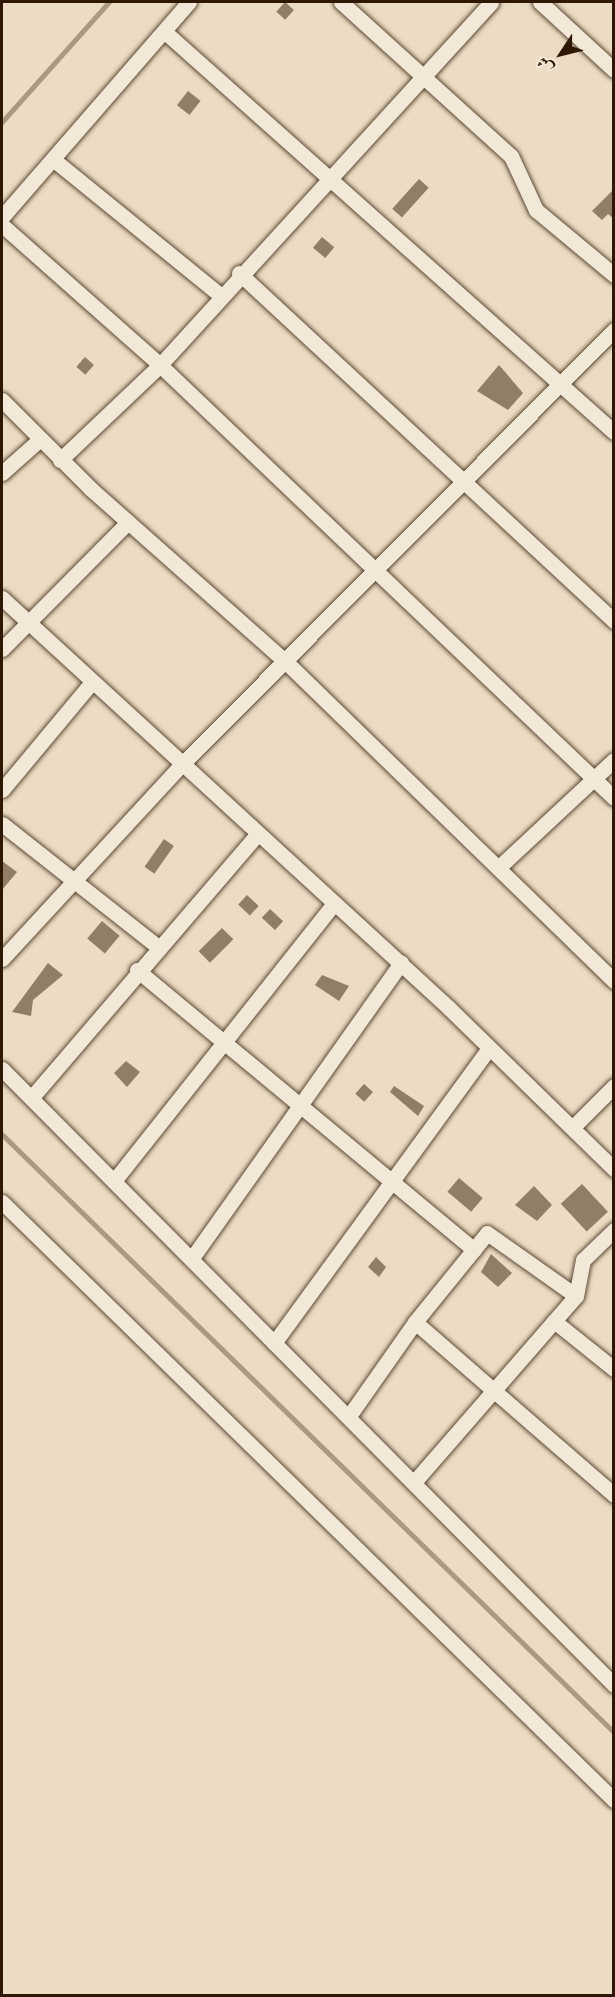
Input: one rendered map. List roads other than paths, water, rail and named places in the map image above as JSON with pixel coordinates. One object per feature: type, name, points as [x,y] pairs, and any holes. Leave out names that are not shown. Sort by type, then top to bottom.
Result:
[{"type":"street","points":[[2,217],[54,160],[189,2]]},
{"type":"street","points":[[341,2],[425,75],[511,156],[543,217],[614,275]]},
{"type":"street","points":[[60,460],[160,364],[239,273],[331,182],[491,2]]},
{"type":"street","points":[[540,2],[614,70]]},
{"type":"street","points":[[165,32],[331,182],[564,384],[614,432]]},
{"type":"street","points":[[54,160],[220,295]]},
{"type":"street","points":[[2,225],[160,364],[373,572],[614,798]]},
{"type":"street","points":[[239,273],[614,621]]},
{"type":"street","points":[[2,959],[70,880],[181,765],[464,480],[564,384],[614,330]]},
{"type":"street","points":[[2,400],[60,460],[285,661],[614,981]]},
{"type":"street","points":[[2,473],[39,440]]},
{"type":"street","points":[[2,649],[128,522]]},
{"type":"street","points":[[2,598],[332,906],[401,963],[614,1169]]},
{"type":"street","points":[[2,790],[92,683]]},
{"type":"street","points":[[498,868],[614,760]]},
{"type":"street","points":[[2,824],[70,880],[157,946]]},
{"type":"street","points":[[32,1097],[157,946],[256,836]]},
{"type":"street","points":[[114,1181],[332,906]]},
{"type":"street","points":[[192,1258],[401,963]]},
{"type":"street","points":[[137,970],[301,1103],[391,1182],[474,1250]]},
{"type":"street","points":[[274,1343],[489,1049]]},
{"type":"street","points":[[2,1069],[274,1343],[415,1481],[614,1685]]},
{"type":"street","points":[[573,1127],[614,1086]]},
{"type":"street","points":[[2,1202],[614,1800]]},
{"type":"street","points":[[415,1481],[576,1296],[583,1260],[614,1230]]},
{"type":"street","points":[[349,1416],[415,1322],[474,1250],[493,1233],[576,1296]]},
{"type":"street","points":[[555,1321],[613,1368]]},
{"type":"street","points":[[415,1322],[496,1389],[614,1495]]},
{"type":"street","points":[[602,1674],[614,1663]]},
{"type":"waterway","points":[[2,122],[109,2]]},
{"type":"waterway","points":[[2,1134],[614,1732]]}]
